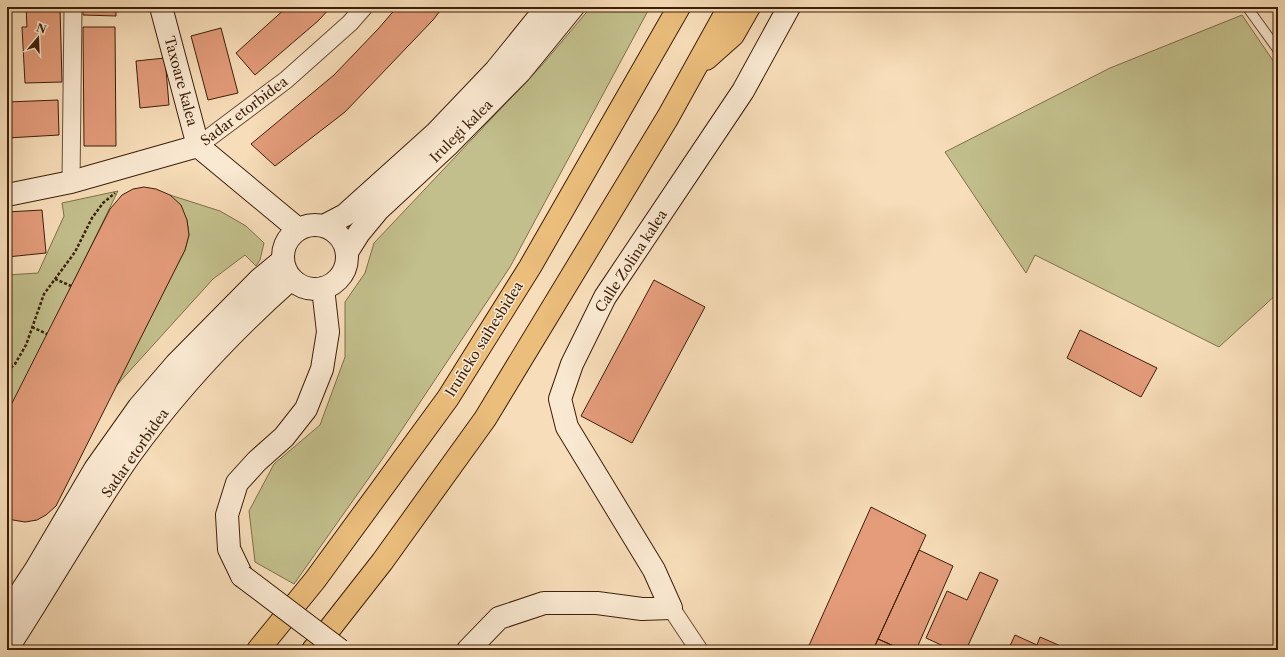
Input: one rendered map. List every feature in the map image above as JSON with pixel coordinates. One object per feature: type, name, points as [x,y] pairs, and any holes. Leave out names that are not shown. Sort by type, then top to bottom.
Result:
[{"type":"highway","points":[[313,650],[382,562],[485,419],[664,123],[729,7]]},
{"type":"highway","points":[[695,69],[733,35],[749,7]]},
{"type":"highway","name":"Iruñeko saihesbidea","points":[[258,650],[315,580],[448,398],[530,267],[678,10]]},
{"type":"street","points":[[71,182],[73,7]]},
{"type":"street","name":"Taxoare kalea","points":[[161,7],[198,146]]},
{"type":"street","name":"Sadar etorbidea","points":[[7,195],[71,182],[198,146],[286,80],[350,23],[364,7]]},
{"type":"street","name":"Irulegi kalea","points":[[324,226],[345,215],[435,134],[496,70],[547,7]]},
{"type":"street","name":"Irulegi kalea","points":[[347,252],[359,233],[378,210],[447,146],[520,72],[573,7]]},
{"type":"street","name":"Calle Zolina kalea","points":[[699,650],[671,608],[654,570],[567,427],[560,399],[572,364],[605,297],[743,91],[789,7]]},
{"type":"street","points":[[198,146],[298,229]]},
{"type":"street","points":[[320,224],[324,226],[334,230],[342,238],[347,252],[346,265],[342,274],[336,281],[324,288],[313,289],[300,286],[287,270],[283,248],[288,238],[298,229],[304,226],[320,224]]},
{"type":"street","name":"Sadar etorbidea","points":[[7,613],[36,569],[95,469],[139,407],[176,364],[260,278],[287,270]]},
{"type":"street","name":"Sadar etorbidea","points":[[7,649],[74,541],[130,456],[177,394],[287,270]]},
{"type":"street","points":[[324,288],[328,332],[322,369],[306,409],[284,437],[257,461],[237,483],[227,515],[229,549],[242,576],[340,650]]},
{"type":"street","points":[[468,650],[499,618],[544,603],[597,603],[642,609],[671,608]]},
{"type":"lane","points":[[1247,7],[1278,50]]},
{"type":"path","points":[[7,371],[15,364],[26,345],[44,294],[75,252],[92,218],[103,203],[118,191]]},
{"type":"path","points":[[55,279],[71,286]]},
{"type":"path","points":[[32,327],[47,334]]},
{"type":"shaded area","points":[[591,7],[650,7],[510,267],[383,458],[294,584],[255,562],[249,511],[274,464],[320,425],[345,357],[345,302],[365,273],[374,243],[542,65]]},
{"type":"shaded area","points":[[1242,15],[1278,68],[1278,293],[1219,347],[1035,255],[1026,273],[945,152],[1110,68]]},
{"type":"shaded area","points":[[118,191],[7,417],[7,275],[38,273],[64,216],[62,203]]},
{"type":"shaded area","points":[[170,195],[220,211],[246,226],[264,243],[260,260],[256,266],[245,255],[213,279],[116,386],[185,250],[189,235],[187,220]]},
{"type":"building","points":[[26,7],[60,7],[62,82],[25,83],[22,27],[27,27]]},
{"type":"building","points":[[83,7],[116,7],[116,16],[83,15]]},
{"type":"building","points":[[287,7],[331,7],[318,21],[255,75],[236,53]]},
{"type":"building","points":[[397,7],[443,7],[433,20],[345,112],[275,166],[251,144],[334,75]]},
{"type":"building","points":[[83,27],[115,27],[116,146],[84,146]]},
{"type":"building","points":[[221,28],[238,93],[208,100],[191,36]]},
{"type":"building","points":[[165,58],[169,105],[140,108],[136,61]]},
{"type":"building","points":[[58,100],[59,135],[7,138],[7,102]]},
{"type":"building","points":[[144,187],[156,189],[170,195],[181,205],[187,220],[189,235],[185,250],[56,506],[46,515],[37,520],[25,522],[13,520],[7,517],[7,413],[110,209],[122,195],[133,189]]},
{"type":"building","points":[[42,210],[46,253],[7,257],[7,212]]},
{"type":"building","points":[[654,280],[705,307],[632,443],[581,416]]},
{"type":"building","points":[[1080,330],[1157,368],[1141,397],[1067,358]]},
{"type":"building","points":[[871,507],[926,535],[873,650],[807,650]]},
{"type":"building","points":[[919,550],[953,566],[916,650],[903,650],[878,639]]},
{"type":"building","points":[[980,572],[998,580],[966,650],[952,650],[926,638],[947,591],[967,600]]},
{"type":"building","points":[[1015,635],[1037,645],[1040,637],[1063,647],[1062,650],[1008,650]]},
{"type":"building","points":[[878,639],[903,650],[873,650]]}]
